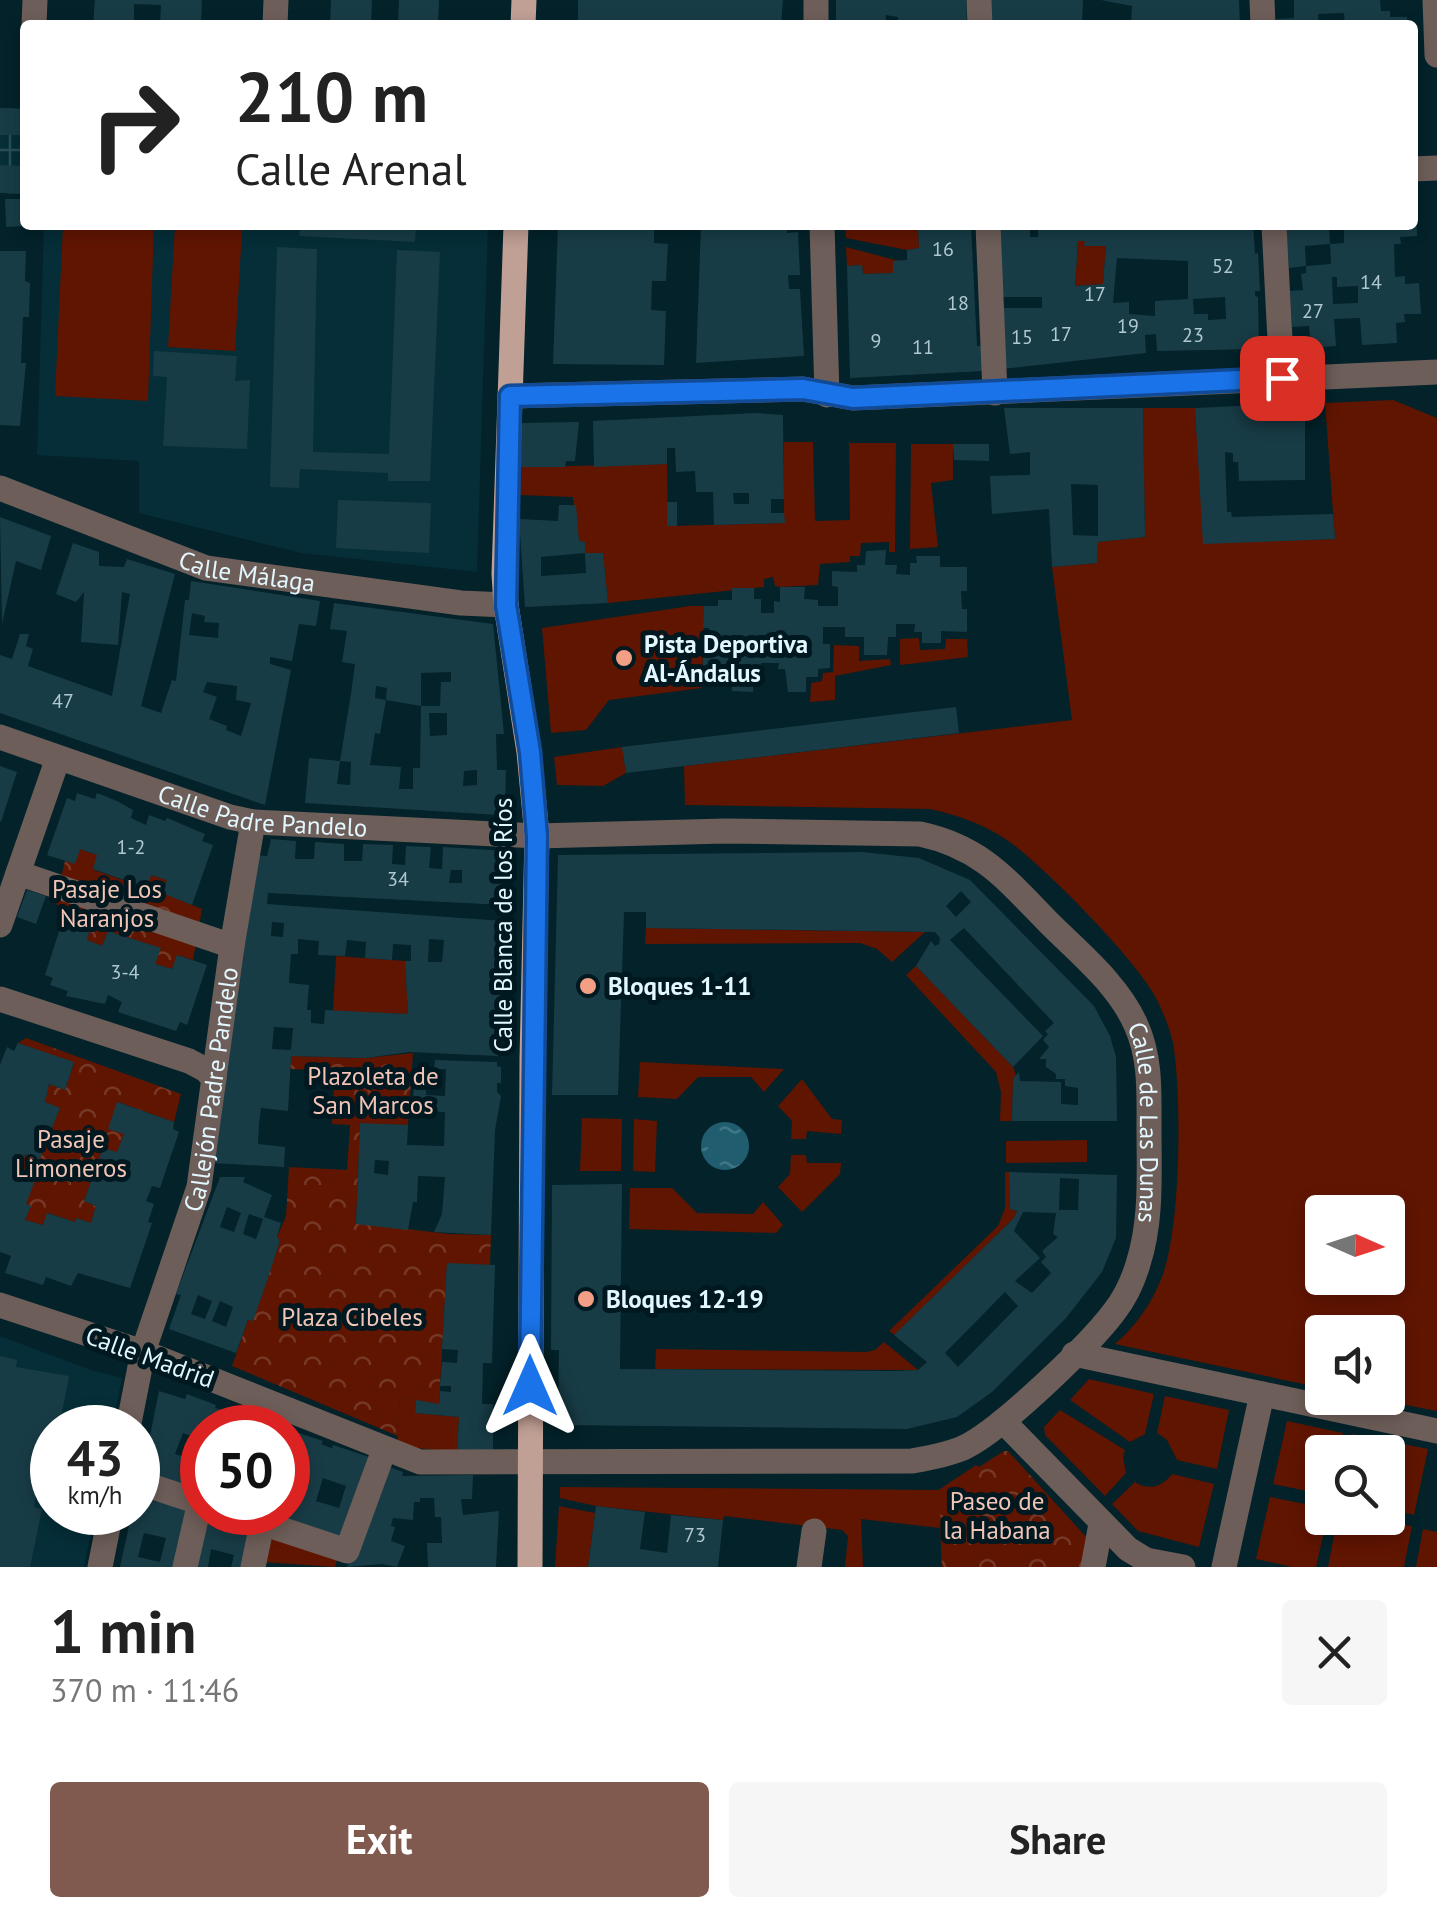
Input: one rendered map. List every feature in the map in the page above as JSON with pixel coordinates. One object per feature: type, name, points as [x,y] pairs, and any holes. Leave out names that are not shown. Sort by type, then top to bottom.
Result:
[{"type":"main road","name":"Calle Blanca de los Ríos","points":[[516,230],[506,605],[530,752],[537,836],[530,1567]]},
{"type":"street","points":[[1435,0],[1437,55]]},
{"type":"street","points":[[822,230],[827,395]]},
{"type":"street","points":[[988,230],[995,393]]},
{"type":"street","points":[[1274,230],[1282,378]]},
{"type":"street","points":[[510,396],[803,389],[853,398],[1437,372]]},
{"type":"street","name":"Calle Málaga","points":[[0,488],[206,568],[506,605]]},
{"type":"street","name":"Calle Padre Pandelo","points":[[0,737],[253,822],[537,836]]},
{"type":"street","points":[[0,925],[58,758]]},
{"type":"street","name":"Callejón Padre Pandelo","points":[[133,1405],[144,1352],[200,1187],[253,822]]},
{"type":"street","name":"Calle de Las Dunas","points":[[529,1463],[912,1461],[964,1448],[1003,1420],[1114,1312],[1138,1266],[1148,1200],[1149,1074],[1135,1022],[1113,988],[991,864],[948,840],[920,834],[726,831],[537,836]]},
{"type":"street","points":[[18,873],[232,946]]},
{"type":"street","points":[[0,999],[189,1061],[214,1079]]},
{"type":"street","name":"Calle Madrid","points":[[0,1305],[144,1352],[420,1462],[529,1463]]},
{"type":"street","points":[[1074,1354],[1437,1431]]},
{"type":"street","points":[[1224,1567],[1262,1394]]},
{"type":"street","points":[[1003,1420],[1128,1549],[1146,1560],[1183,1567]]},
{"type":"street","points":[[288,1535],[344,1559],[384,1450]]},
{"type":"street","points":[[1093,1567],[1101,1524]]},
{"type":"street","points":[[809,1567],[814,1531]]},
{"type":"street","points":[[100,1567],[106,1535]]},
{"type":"street","points":[[185,1567],[193,1535]]},
{"type":"street","points":[[253,1567],[260,1535]]},
{"type":"shaded area","points":[[0,108],[20,109],[20,194],[0,193]]},
{"type":"shaded area","points":[[44,230],[488,230],[477,572],[301,553],[139,513],[139,461],[37,455]]},
{"type":"shaded area","points":[[0,1336],[122,1378],[116,1405],[30,1405],[30,1535],[91,1535],[84,1567],[0,1567]]},
{"type":"green space","points":[[63,230],[154,230],[148,401],[55,396]]},
{"type":"green space","points":[[175,230],[242,230],[235,351],[168,347]]},
{"type":"green space","points":[[845,230],[918,230],[919,248],[907,250],[846,238]]},
{"type":"green space","points":[[1078,241],[1085,241],[1085,246],[1106,246],[1103,284],[1075,286]]},
{"type":"green space","points":[[846,247],[899,261],[893,261],[893,273],[863,274],[862,265],[847,266]]},
{"type":"green space","points":[[1393,400],[1437,418],[1437,1411],[1405,1405],[1405,1315],[1305,1315],[1305,1384],[1115,1344],[1148,1305],[1168,1255],[1178,1161],[1173,1043],[1147,983],[1088,915],[1023,852],[979,825],[930,809],[685,805],[684,766],[1072,720],[1052,567],[1097,563],[1098,542],[1145,537],[1143,408],[1195,408],[1204,543],[1335,539],[1325,403]]},
{"type":"green space","points":[[784,442],[813,442],[815,521],[850,520],[849,443],[896,443],[895,552],[889,552],[889,542],[861,543],[860,556],[850,556],[850,562],[820,564],[818,585],[780,587],[775,586],[773,577],[764,579],[764,587],[608,603],[603,554],[585,553],[585,542],[579,541],[573,497],[519,495],[519,467],[667,464],[668,526],[784,523]]},
{"type":"green space","points":[[911,444],[953,444],[953,480],[931,483],[938,547],[910,549]]},
{"type":"green space","name":"Pista Deportiva Al-Ándalus","points":[[704,606],[702,688],[609,700],[586,730],[551,733],[542,628]]},
{"type":"green space","points":[[919,638],[920,650],[945,649],[946,639],[967,639],[968,657],[900,665],[900,639]]},
{"type":"green space","points":[[834,645],[859,646],[859,661],[890,659],[891,665],[835,676],[835,700],[810,702],[811,683],[822,681],[823,673],[833,672]]},
{"type":"green space","points":[[622,747],[626,773],[603,786],[557,785],[554,757]]},
{"type":"green space","name":"Pasaje Los Naranjos","points":[[80,849],[97,855],[94,870],[146,888],[151,875],[167,880],[163,893],[202,909],[193,960],[178,955],[172,969],[155,964],[160,948],[108,931],[102,946],[87,940],[91,926],[64,916],[55,901],[65,861],[75,863]]},
{"type":"green space","points":[[646,928],[925,932],[892,962],[877,949],[860,943],[645,944]]},
{"type":"green space","points":[[336,956],[405,961],[408,1014],[333,1011]]},
{"type":"green space","points":[[916,966],[1013,1067],[1016,1075],[1012,1121],[1000,1121],[1001,1092],[996,1072],[906,975]]},
{"type":"green space","name":"Pasaje Limoneros","points":[[26,1038],[181,1094],[174,1122],[118,1102],[124,1134],[117,1152],[103,1149],[84,1201],[96,1206],[91,1223],[48,1213],[43,1225],[25,1220],[35,1178],[20,1172],[25,1154],[39,1160],[60,1108],[45,1102],[49,1084],[65,1090],[74,1063],[18,1043]]},
{"type":"green space","name":"Plaza Cibeles","points":[[413,1053],[408,1125],[360,1124],[356,1223],[491,1235],[490,1265],[447,1264],[439,1404],[400,1398],[398,1436],[232,1366],[248,1320],[253,1320],[280,1241],[277,1237],[286,1216],[289,1167],[347,1170],[350,1125],[332,1124],[335,1071],[290,1069],[291,1056],[366,1058]]},
{"type":"green space","points":[[640,1062],[784,1069],[764,1092],[751,1077],[698,1077],[677,1099],[638,1097]]},
{"type":"green space","points":[[802,1079],[832,1119],[842,1120],[841,1134],[807,1131],[806,1139],[791,1139],[792,1121],[778,1106]]},
{"type":"green space","points":[[582,1118],[622,1119],[621,1171],[580,1171]]},
{"type":"green space","points":[[634,1119],[657,1121],[655,1172],[633,1171]]},
{"type":"green space","points":[[1087,1140],[1087,1162],[1006,1163],[1006,1141]]},
{"type":"green space","points":[[791,1155],[806,1155],[807,1163],[841,1163],[840,1174],[802,1212],[778,1187],[790,1174]]},
{"type":"green space","points":[[1005,1172],[1009,1172],[1010,1209],[1017,1211],[1014,1218],[895,1335],[889,1331],[998,1226],[1005,1208]]},
{"type":"green space","points":[[630,1188],[672,1188],[697,1213],[753,1214],[763,1202],[783,1225],[776,1233],[629,1229]]},
{"type":"green space","points":[[884,1342],[918,1370],[655,1369],[656,1349],[867,1352]]},
{"type":"green space","points":[[1089,1379],[1154,1394],[1145,1434],[1130,1442],[1070,1400]]},
{"type":"green space","points":[[1165,1396],[1229,1410],[1217,1469],[1177,1460],[1167,1440],[1157,1433]]},
{"type":"green space","points":[[400,1398],[416,1400],[415,1413],[459,1417],[457,1452],[397,1446]]},
{"type":"green space","points":[[1060,1410],[1125,1450],[1126,1473],[1105,1496],[1045,1435],[1044,1427]]},
{"type":"green space","points":[[1287,1421],[1343,1433],[1305,1435],[1305,1491],[1273,1484]]},
{"type":"green space","points":[[1405,1444],[1428,1449],[1414,1515],[1405,1513]]},
{"type":"green space","name":"Paseo de la Habana","points":[[1004,1451],[1097,1549],[1102,1567],[942,1567],[939,1490]]},
{"type":"green space","points":[[1172,1474],[1214,1484],[1199,1547],[1138,1531],[1112,1504],[1135,1482],[1155,1486]]},
{"type":"green space","points":[[955,1479],[942,1567],[940,1528],[861,1519],[863,1567],[845,1567],[848,1536],[842,1530],[596,1506],[560,1498],[560,1487],[939,1490]]},
{"type":"green space","points":[[1270,1497],[1305,1504],[1305,1535],[1323,1535],[1316,1567],[1292,1567],[1256,1559]]},
{"type":"green space","points":[[559,1506],[595,1513],[588,1567],[555,1567]]},
{"type":"green space","points":[[1405,1525],[1412,1526],[1404,1567],[1328,1567],[1334,1535],[1405,1535]]},
{"type":"green space","points":[[1423,1529],[1437,1532],[1437,1567],[1416,1567]]},
{"type":"green space","points":[[267,1535],[338,1556],[335,1567],[261,1562]]},
{"type":"water","points":[[725,1122],[742,1129],[749,1146],[742,1163],[725,1170],[708,1163],[701,1146],[708,1129]]},
{"type":"building","points":[[95,0],[202,0],[201,20],[160,20],[161,5],[134,4],[134,20],[93,20]]},
{"type":"building","points":[[331,0],[372,0],[371,20],[330,20]]},
{"type":"building","points":[[399,0],[439,0],[438,20],[398,20]]},
{"type":"building","points":[[578,0],[783,0],[781,20],[578,20]]},
{"type":"building","points":[[836,0],[966,0],[967,20],[898,20],[886,15],[886,20],[836,20]]},
{"type":"building","points":[[991,0],[1083,0],[1082,20],[992,20]]},
{"type":"building","points":[[1101,0],[1239,0],[1240,20],[1131,20],[1132,6]]},
{"type":"building","points":[[1294,0],[1380,0],[1381,11],[1407,20],[1345,20],[1344,13],[1318,14],[1319,20],[1276,20],[1294,18]]},
{"type":"building","points":[[0,108],[20,109],[20,135],[0,135]]},
{"type":"building","points":[[0,165],[20,166],[20,194],[0,193]]},
{"type":"building","points":[[5,199],[20,199],[20,226],[6,227]]},
{"type":"building","points":[[300,230],[416,230],[415,242],[299,236]]},
{"type":"building","points":[[558,230],[654,230],[654,243],[668,244],[666,281],[652,281],[651,310],[666,311],[664,365],[553,364]]},
{"type":"building","points":[[701,230],[798,232],[800,275],[788,275],[789,289],[800,289],[804,356],[696,363]]},
{"type":"building","points":[[918,230],[971,230],[977,346],[982,346],[983,371],[850,378],[847,266],[862,265],[863,274],[893,273],[893,261],[907,260],[907,250],[919,248]]},
{"type":"building","points":[[998,230],[1030,230],[1030,237],[1038,237],[1038,230],[1253,230],[1260,291],[1255,291],[1259,349],[1157,351],[1156,334],[1145,335],[1146,353],[1003,369],[1000,308],[1042,308],[1042,297],[999,297]],"holes":[[[1078,241],[1085,241],[1084,246],[1106,246],[1103,284],[1075,286]],[[1117,258],[1188,261],[1188,299],[1155,301],[1155,316],[1129,314],[1129,302],[1113,303]],[[1225,297],[1226,319],[1208,320],[1208,314],[1194,314],[1193,299]]]},
{"type":"building","points":[[1286,230],[1329,230],[1330,244],[1305,246],[1306,266],[1289,268]]},
{"type":"building","points":[[1344,230],[1417,230],[1417,236],[1400,237],[1401,244],[1394,244],[1395,277],[1405,276],[1405,284],[1419,283],[1421,314],[1404,314],[1405,322],[1396,323],[1397,343],[1362,345],[1360,318],[1334,319],[1336,346],[1311,348],[1309,326],[1292,327],[1290,291],[1303,290],[1301,274],[1306,273],[1306,266],[1331,264],[1330,244],[1344,243]],"holes":[[[1332,277],[1337,277],[1337,287],[1358,286],[1358,303],[1333,304]]]},
{"type":"building","points":[[277,247],[317,249],[313,452],[389,454],[397,250],[440,252],[430,481],[388,481],[388,473],[300,469],[299,488],[270,487]]},
{"type":"building","points":[[0,251],[26,251],[25,281],[30,283],[29,317],[23,317],[21,363],[26,363],[20,426],[0,425]]},
{"type":"building","points":[[154,351],[237,356],[235,381],[250,380],[247,449],[163,446],[167,377],[153,376]]},
{"type":"building","points":[[1305,403],[1305,480],[1239,481],[1238,462],[1233,462],[1233,453],[1225,452],[1227,512],[1232,517],[1333,514],[1335,539],[1203,544],[1195,408]]},
{"type":"building","points":[[1004,408],[1143,408],[1145,537],[1098,542],[1097,563],[1052,567],[1049,509],[992,514],[990,476],[1030,475],[1030,452],[1010,454]],"holes":[[[1071,484],[1098,485],[1098,536],[1073,535]]]},
{"type":"building","points":[[783,415],[784,499],[771,499],[771,513],[784,513],[785,523],[714,525],[713,492],[696,492],[695,471],[676,472],[675,448],[667,448],[667,464],[594,467],[593,421]],"holes":[[[733,493],[749,493],[749,504],[734,504]]]},
{"type":"building","points":[[579,422],[575,461],[566,461],[565,467],[519,467],[520,423]]},
{"type":"building","points":[[953,444],[989,444],[989,461],[954,460]]},
{"type":"building","points":[[338,500],[431,503],[429,553],[336,548]]},
{"type":"building","points":[[667,502],[677,502],[677,526],[667,526]]},
{"type":"building","points":[[559,505],[576,505],[579,541],[585,542],[585,553],[603,553],[608,603],[525,607],[519,519],[558,521]],"holes":[[[585,553],[586,573],[541,576],[541,557]]]},
{"type":"building","points":[[0,517],[51,536],[41,570],[16,561],[2,624]]},
{"type":"building","points":[[73,543],[99,552],[99,566],[124,567],[127,559],[175,574],[141,706],[161,713],[172,680],[176,681],[185,600],[189,600],[191,581],[320,601],[316,626],[299,624],[292,661],[270,657],[270,664],[291,670],[265,805],[0,713],[0,655],[12,659],[20,634],[29,634],[26,646],[33,649],[28,666],[112,696],[130,594],[122,592],[118,645],[81,642],[84,592],[76,602],[56,594]],"holes":[[[192,613],[205,616],[204,622],[219,623],[218,638],[189,635]],[[207,682],[237,686],[236,700],[251,703],[241,736],[209,719],[217,697],[203,692]]]},
{"type":"building","points":[[886,550],[885,565],[897,565],[896,574],[910,575],[910,563],[917,563],[916,556],[940,556],[940,567],[967,567],[967,591],[961,591],[962,609],[967,609],[967,632],[941,631],[941,643],[922,643],[922,632],[914,632],[915,624],[896,624],[896,637],[888,637],[887,655],[864,655],[864,637],[845,637],[845,627],[823,627],[823,644],[830,644],[830,668],[818,669],[818,677],[806,677],[806,692],[788,692],[785,669],[778,669],[779,663],[761,663],[760,669],[754,669],[753,692],[732,691],[732,683],[720,683],[720,675],[703,674],[703,641],[709,641],[709,628],[703,628],[704,606],[732,600],[732,588],[754,588],[754,599],[761,599],[761,613],[774,613],[774,601],[780,602],[780,587],[805,587],[804,599],[818,600],[818,606],[838,606],[838,587],[832,586],[832,571],[857,572],[857,565],[865,565],[866,551]]},
{"type":"building","points":[[334,603],[493,624],[504,734],[496,734],[497,770],[506,770],[505,809],[499,815],[305,803],[309,758],[340,761],[351,694],[355,664],[342,662],[347,631],[330,629]],"holes":[[[451,672],[451,682],[441,682],[440,706],[421,706],[421,673]],[[376,686],[387,688],[386,700],[375,698]],[[386,700],[421,706],[420,768],[413,768],[413,789],[399,789],[401,767],[370,765]],[[429,713],[447,713],[447,735],[430,736]],[[340,761],[351,762],[350,785],[337,784]],[[477,770],[477,785],[463,786],[464,771]]]},
{"type":"building","points":[[956,707],[959,733],[626,773],[622,747]]},
{"type":"building","points":[[0,766],[17,772],[1,822],[0,821]]},
{"type":"building","points":[[77,793],[95,799],[97,793],[117,801],[133,810],[131,818],[146,825],[149,815],[205,834],[202,841],[213,845],[192,905],[162,893],[167,880],[151,875],[147,888],[93,869],[97,855],[80,849],[75,864],[47,855],[67,798],[75,801]]},
{"type":"building","points":[[271,839],[296,841],[295,859],[314,859],[315,842],[344,844],[344,861],[362,861],[363,844],[393,845],[392,864],[405,865],[406,846],[431,847],[429,868],[442,869],[443,847],[507,851],[504,905],[268,893],[267,904],[503,921],[498,1056],[409,1052],[366,1058],[291,1056],[288,1111],[261,1108],[259,1124],[258,1144],[285,1147],[284,1167],[212,1163],[255,855],[267,856]],"holes":[[[451,870],[462,870],[462,883],[449,883]],[[272,922],[284,923],[283,937],[271,936]],[[298,939],[319,941],[318,955],[345,956],[347,940],[366,942],[365,958],[392,960],[393,944],[411,945],[411,961],[405,961],[408,1014],[325,1010],[324,1024],[311,1023],[311,1010],[307,1010],[309,985],[289,983],[291,954],[298,954]],[[429,939],[444,940],[442,962],[428,962]],[[274,1027],[293,1028],[291,1050],[272,1049]]]},
{"type":"building","name":"Bloques 1-11","points":[[862,852],[919,858],[970,880],[1094,1006],[1116,1057],[1117,1121],[1012,1121],[1013,1079],[1019,1072],[1020,1081],[1061,1082],[1061,1104],[1078,1105],[1078,1088],[1065,1086],[1065,1079],[1056,1079],[1056,1074],[1046,1067],[1046,1059],[1039,1059],[1049,1047],[1043,1040],[1048,1034],[1045,1031],[1054,1023],[964,928],[950,940],[1043,1036],[1013,1067],[916,966],[931,941],[935,946],[939,944],[935,932],[646,928],[646,912],[624,912],[618,1095],[552,1095],[558,855]],"holes":[[[961,891],[971,902],[956,917],[946,906]]]},
{"type":"building","points":[[27,890],[46,896],[36,924],[17,917]]},
{"type":"building","points":[[64,916],[91,926],[87,940],[102,946],[108,931],[161,948],[155,964],[172,969],[177,955],[207,965],[187,1025],[180,1022],[176,1031],[118,1012],[122,1002],[108,995],[105,1004],[66,996],[68,991],[50,985],[53,978],[45,975]]},
{"type":"building","points":[[18,1043],[74,1062],[65,1090],[49,1084],[45,1102],[60,1108],[39,1161],[25,1154],[20,1172],[36,1178],[26,1204],[31,1206],[25,1220],[43,1225],[47,1213],[91,1223],[96,1206],[84,1201],[103,1148],[117,1152],[124,1134],[108,1129],[117,1102],[174,1122],[173,1129],[179,1132],[160,1188],[152,1186],[146,1201],[154,1204],[148,1222],[152,1223],[130,1288],[78,1273],[71,1286],[46,1277],[43,1285],[5,1273],[11,1256],[0,1252],[0,1065],[7,1047],[14,1051]]},
{"type":"building","points":[[435,1060],[497,1062],[501,1067],[501,1083],[497,1083],[501,1096],[495,1130],[491,1235],[434,1232],[442,1214],[445,1177],[418,1176],[417,1202],[413,1202],[408,1230],[356,1224],[360,1123],[408,1125],[407,1145],[444,1146],[445,1112],[408,1111],[414,1087],[426,1088],[426,1095],[445,1096],[446,1069],[434,1069]],"holes":[[[375,1160],[389,1161],[388,1175],[374,1173]]]},
{"type":"building","name":"Bloques 12-19","points":[[1009,1172],[1117,1175],[1116,1238],[1102,1272],[1066,1318],[992,1392],[957,1417],[907,1429],[558,1425],[559,1350],[551,1350],[552,1185],[622,1184],[620,1369],[918,1370],[927,1362],[894,1335],[1014,1218],[1017,1211],[1010,1209]],"holes":[[[1060,1178],[1079,1179],[1078,1210],[1059,1210]],[[1023,1212],[1056,1213],[1053,1234],[1058,1237],[1042,1251],[1046,1257],[1041,1262],[1051,1273],[1032,1293],[1015,1281],[1040,1258],[1014,1231]],[[1005,1292],[1018,1306],[958,1367],[945,1353]]]},
{"type":"building","points":[[220,1177],[245,1177],[243,1182],[272,1195],[264,1217],[281,1223],[277,1237],[280,1241],[253,1321],[248,1320],[236,1353],[169,1329],[181,1295],[176,1294]],"holes":[[[227,1207],[241,1213],[234,1232],[220,1227]],[[249,1214],[263,1219],[256,1239],[243,1234]],[[198,1295],[212,1301],[205,1319],[191,1314]],[[220,1301],[233,1307],[226,1327],[212,1321]]]},
{"type":"building","points":[[447,1263],[495,1265],[492,1363],[483,1363],[482,1404],[493,1404],[493,1452],[457,1452],[459,1417],[415,1413],[416,1400],[439,1404],[440,1391],[451,1392],[451,1386],[440,1386],[442,1362],[457,1363],[458,1350],[442,1349]]},
{"type":"building","points":[[0,1356],[17,1360],[16,1367],[69,1376],[63,1405],[30,1405],[30,1535],[37,1535],[30,1567],[0,1567]]},
{"type":"building","points":[[159,1391],[185,1399],[187,1394],[216,1405],[180,1405],[180,1441],[175,1454],[180,1456],[180,1488],[160,1481],[160,1405],[156,1405]]},
{"type":"building","points":[[310,1437],[328,1447],[333,1445],[372,1458],[342,1544],[310,1532]],"holes":[[[323,1478],[346,1486],[339,1508],[316,1501]]]},
{"type":"building","points":[[386,1466],[403,1472],[402,1476],[473,1475],[472,1499],[461,1499],[463,1515],[499,1511],[496,1567],[428,1567],[427,1543],[442,1543],[441,1517],[435,1517],[434,1498],[420,1498],[420,1502],[414,1502],[413,1520],[393,1518],[391,1541],[405,1546],[397,1567],[347,1567]]},
{"type":"building","points":[[160,1502],[180,1508],[182,1535],[177,1567],[120,1567],[127,1535],[144,1535],[138,1557],[160,1562],[166,1538],[153,1535],[160,1535]]},
{"type":"building","points":[[596,1506],[645,1512],[640,1549],[667,1553],[671,1515],[723,1520],[718,1567],[588,1567]]},
{"type":"building","points":[[199,1535],[253,1535],[247,1567],[231,1567],[234,1555],[211,1549],[208,1567],[192,1567]]},
{"type":"place","name":"Pista Deportiva Al-Ándalus","points":[[624,658]]},
{"type":"place","name":"Bloques 1-11","points":[[588,986]]},
{"type":"place","name":"Bloques 12-19","points":[[586,1299]]},
{"type":"route","points":[[530,1386],[537,836],[530,752],[504,574],[510,396],[803,389],[853,398],[1282,378]]},
{"type":"park label","name":"Plazoleta de San Marcos","points":[[373,1090]]}]
